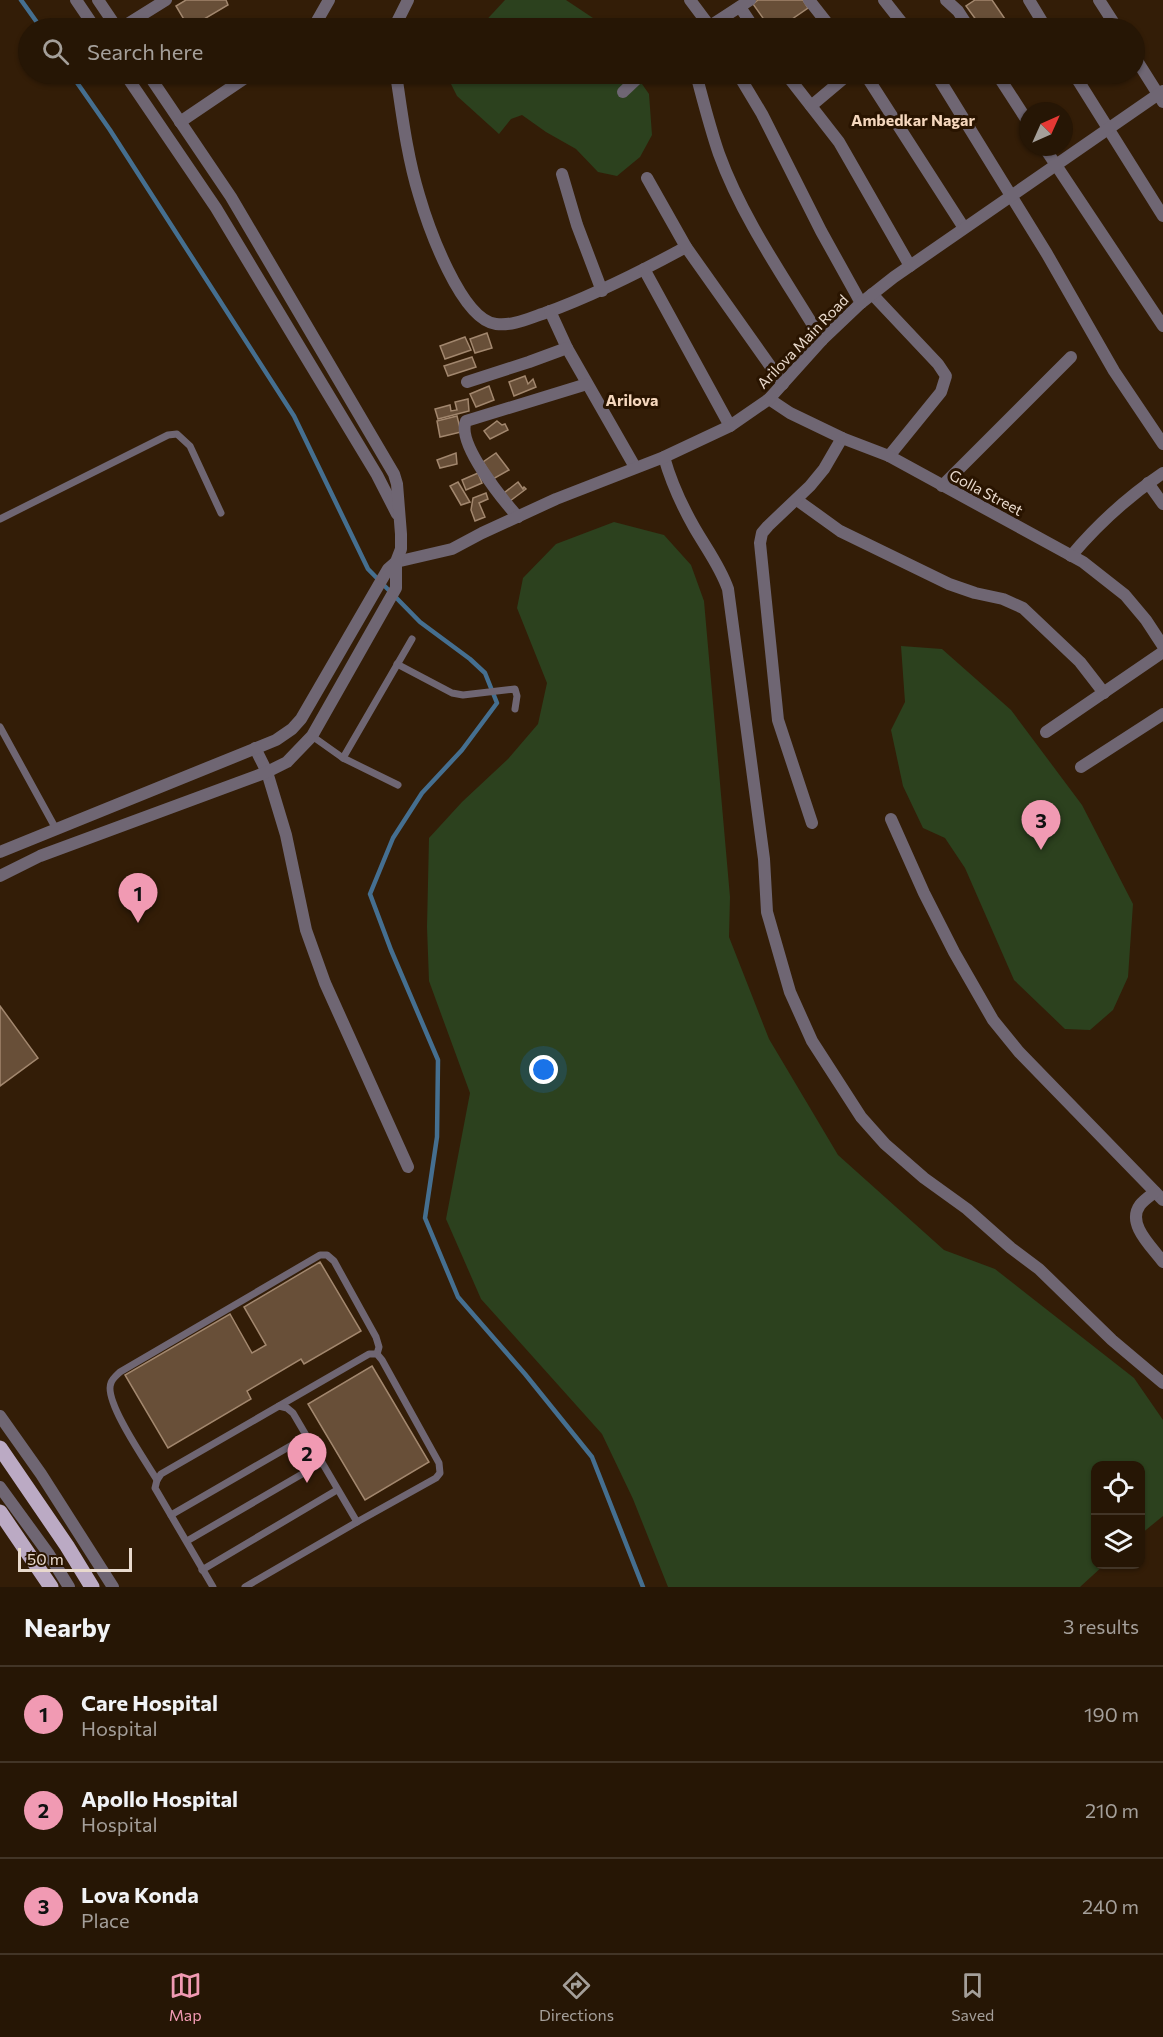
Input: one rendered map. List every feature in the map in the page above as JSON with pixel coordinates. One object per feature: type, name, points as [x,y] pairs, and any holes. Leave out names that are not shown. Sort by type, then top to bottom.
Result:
[{"type":"main road","points":[[0,1448],[92,1587]]},
{"type":"main road","points":[[0,1512],[51,1587]]},
{"type":"street","points":[[76,0],[88,18]]},
{"type":"street","points":[[98,0],[112,18]]},
{"type":"street","points":[[136,18],[166,0]]},
{"type":"street","points":[[319,18],[329,0]]},
{"type":"street","points":[[399,18],[408,0]]},
{"type":"street","points":[[690,0],[702,18]]},
{"type":"street","points":[[809,0],[823,18]]},
{"type":"street","points":[[884,0],[898,18]]},
{"type":"street","points":[[946,0],[963,18]]},
{"type":"street","points":[[1029,0],[1040,18]]},
{"type":"street","points":[[1099,0],[1111,18]]},
{"type":"street","points":[[724,18],[745,4]]},
{"type":"street","points":[[1145,72],[1161,96]]},
{"type":"street","points":[[132,84],[216,208],[377,475],[399,519]]},
{"type":"street","points":[[0,876],[40,856],[267,772],[287,762],[312,736],[396,588],[396,562],[401,549],[397,484],[394,474],[231,197],[155,84]]},
{"type":"street","points":[[180,122],[236,84]]},
{"type":"street","points":[[397,84],[402,119],[418,194],[442,258],[462,296],[479,316],[493,324],[511,325],[602,291],[686,246]]},
{"type":"street","points":[[623,92],[631,84]]},
{"type":"street","points":[[699,84],[719,154],[733,186],[755,229],[822,340]]},
{"type":"street","points":[[744,84],[861,303]]},
{"type":"street","points":[[794,84],[839,142],[910,266]]},
{"type":"street","points":[[811,106],[837,84]]},
{"type":"street","points":[[871,84],[964,228]]},
{"type":"street","points":[[942,84],[1114,371],[1163,444]]},
{"type":"street","points":[[1003,84],[1019,108]]},
{"type":"street","points":[[1080,84],[1163,216]]},
{"type":"street","name":"Arilova Main Road","points":[[396,562],[452,549],[556,499],[664,457],[730,426],[769,399],[822,340],[861,303],[1055,165],[1161,96]]},
{"type":"street","points":[[1050,156],[1163,326]]},
{"type":"street","points":[[562,174],[577,225],[602,291]]},
{"type":"street","points":[[648,178],[686,246],[783,384]]},
{"type":"street","points":[[644,269],[730,426]]},
{"type":"street","points":[[873,294],[938,364],[946,376],[941,392],[889,456]]},
{"type":"street","points":[[550,311],[567,348],[635,467]]},
{"type":"street","points":[[467,382],[567,348]]},
{"type":"street","points":[[942,486],[1071,357]]},
{"type":"street","points":[[518,517],[480,468],[466,435],[464,426],[466,421],[587,384]]},
{"type":"street","name":"Golla Street","points":[[769,399],[790,413],[842,438],[889,456],[1071,556],[1105,578],[1125,595],[1146,620],[1163,646]]},
{"type":"street","points":[[812,823],[778,720],[760,549],[762,533],[824,469],[842,438]]},
{"type":"street","points":[[664,457],[669,478],[679,500],[723,574],[728,589],[759,816],[767,912],[790,992],[812,1041],[861,1117],[885,1144],[924,1178],[967,1209],[1039,1269],[1112,1340],[1163,1383]]},
{"type":"street","points":[[1071,556],[1092,531],[1163,473]]},
{"type":"street","points":[[1148,483],[1163,504]]},
{"type":"street","points":[[796,500],[840,531],[949,584],[1003,599],[1023,608],[1080,662],[1104,693]]},
{"type":"street","points":[[0,852],[276,740],[292,729],[301,719],[388,569],[396,562]]},
{"type":"street","points":[[1046,732],[1163,652]]},
{"type":"street","points":[[1081,767],[1163,714]]},
{"type":"street","points":[[255,748],[267,772],[286,835],[306,930],[325,983],[408,1167]]},
{"type":"street","points":[[891,819],[924,893],[954,952],[993,1020],[1019,1052],[1159,1196],[1140,1204],[1135,1215],[1137,1227],[1163,1262]]},
{"type":"street","points":[[0,1416],[41,1474],[113,1587]]},
{"type":"street","points":[[0,1487],[48,1553],[69,1587]]},
{"type":"lane","points":[[0,519],[168,435],[177,434],[190,446],[221,513]]},
{"type":"lane","points":[[343,758],[412,639]]},
{"type":"lane","points":[[397,664],[452,693],[463,695],[515,689],[517,693],[515,709]]},
{"type":"lane","points":[[0,727],[56,829]]},
{"type":"lane","points":[[312,736],[343,758],[399,785]]},
{"type":"lane","points":[[157,1480],[114,1408],[110,1393],[111,1383],[120,1372],[320,1255],[327,1255],[334,1261],[376,1337],[379,1347],[376,1354]]},
{"type":"lane","points":[[213,1587],[155,1488],[161,1474],[369,1354],[376,1354],[382,1360],[440,1463],[441,1473],[436,1478],[245,1587]]},
{"type":"lane","points":[[279,1406],[293,1413],[357,1522]]},
{"type":"lane","points":[[171,1515],[306,1437]]},
{"type":"lane","points":[[187,1541],[321,1463]]},
{"type":"lane","points":[[202,1569],[337,1490]]},
{"type":"green space","points":[[505,0],[566,0],[593,18],[488,18]]},
{"type":"green space","points":[[451,84],[642,84],[649,94],[652,135],[640,157],[617,176],[598,172],[576,149],[522,115],[511,119],[499,134],[457,96]]},
{"type":"green space","points":[[614,522],[664,535],[691,565],[704,601],[730,897],[729,937],[769,1039],[838,1155],[944,1250],[995,1269],[1134,1378],[1163,1420],[1163,1516],[1145,1531],[1145,1461],[1091,1461],[1091,1569],[1100,1569],[1080,1587],[668,1587],[633,1499],[602,1434],[481,1299],[446,1219],[470,1093],[429,981],[427,927],[429,838],[462,802],[508,759],[538,724],[547,683],[517,608],[523,578],[556,544]]},
{"type":"green space","points":[[901,646],[942,649],[1011,710],[1082,805],[1133,904],[1128,977],[1113,1010],[1090,1030],[1065,1029],[1014,980],[965,868],[945,838],[923,828],[903,786],[891,730],[905,702]]},
{"type":"building","points":[[186,0],[226,0],[228,5],[206,18],[183,18],[176,6]]},
{"type":"building","points":[[758,0],[803,0],[808,8],[794,18],[763,18],[753,4]]},
{"type":"building","points":[[975,0],[992,0],[1004,18],[975,18],[966,6]]},
{"type":"building","points":[[487,333],[492,348],[475,353],[470,339]]},
{"type":"building","points":[[465,337],[471,350],[445,359],[440,346]]},
{"type":"building","points":[[472,357],[476,367],[448,376],[444,366]]},
{"type":"building","points":[[525,376],[528,384],[533,379],[536,387],[514,396],[509,382]]},
{"type":"building","points":[[489,386],[494,400],[476,407],[470,394]]},
{"type":"building","points":[[468,399],[469,411],[438,419],[435,409],[450,405],[451,411],[457,410],[455,402]]},
{"type":"building","points":[[457,416],[461,432],[440,437],[437,421]]},
{"type":"building","points":[[497,421],[502,425],[505,424],[508,430],[490,439],[484,431]]},
{"type":"building","points":[[456,453],[457,464],[440,468],[437,460]]},
{"type":"building","points":[[496,453],[509,470],[493,479],[483,462]]},
{"type":"building","points":[[478,473],[482,483],[466,490],[462,480]]},
{"type":"building","points":[[458,482],[470,502],[461,505],[450,486]]},
{"type":"building","points":[[518,482],[523,489],[524,487],[526,489],[510,501],[504,493]]},
{"type":"building","points":[[486,493],[488,499],[479,503],[485,517],[475,521],[471,510],[473,498]]},
{"type":"building","points":[[0,1006],[38,1058],[0,1086]]},
{"type":"building","points":[[320,1262],[361,1331],[304,1364],[301,1359],[247,1391],[251,1399],[168,1448],[125,1375],[230,1314],[252,1353],[266,1345],[244,1307]]},
{"type":"building","points":[[372,1366],[429,1462],[365,1500],[308,1404]]},
{"type":"waterway","points":[[21,0],[34,18]]},
{"type":"waterway","points":[[78,84],[294,416],[368,569],[420,622],[485,673],[497,703],[462,750],[422,793],[393,838],[370,894],[438,1060],[437,1137],[425,1218],[458,1297],[525,1374],[592,1457],[643,1587]]},
{"type":"place","name":"Lova Konda","points":[[1041,850]]},
{"type":"place","name":"Care Hospital","points":[[138,923]]},
{"type":"place","name":"Apollo Hospital","points":[[307,1483]]},
{"type":"district","name":"Ambedkar Nagar","points":[[913,120]]},
{"type":"district","name":"Arilova","points":[[632,400]]}]
